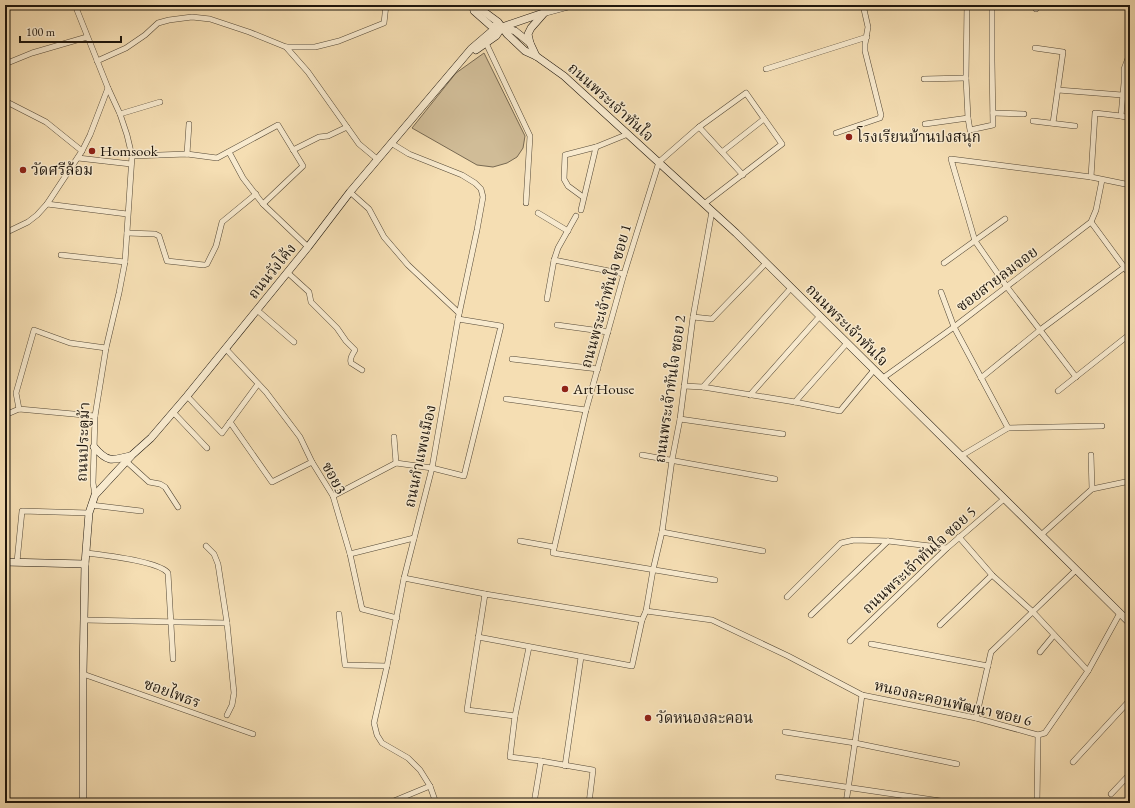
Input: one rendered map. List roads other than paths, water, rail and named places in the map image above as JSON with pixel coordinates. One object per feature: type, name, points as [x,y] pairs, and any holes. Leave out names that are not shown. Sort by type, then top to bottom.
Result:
[{"type":"main road","points":[[472,5],[479,8],[502,27],[572,5]]},
{"type":"main road","points":[[530,44],[528,34],[531,28],[546,12]]},
{"type":"main road","name":"ถนนวังโค้ง","points":[[462,58],[472,53],[496,36],[502,27]]},
{"type":"main road","name":"ถนนวังโค้ง","points":[[95,495],[126,461],[151,438],[187,396],[308,247],[350,192],[462,58],[492,31],[502,27]]},
{"type":"main road","name":"ถนนพระเจ้าทันใจ","points":[[502,27],[515,31],[530,44],[536,56]]},
{"type":"main road","name":"ถนนพระเจ้าทันใจ","points":[[502,27],[507,34],[525,51],[536,56],[564,76],[704,204],[820,316],[1130,623]]},
{"type":"main road","points":[[94,446],[102,456],[109,459],[118,459],[132,455]]},
{"type":"main road","name":"ถนนประตูม้า","points":[[83,803],[85,564],[89,513],[95,495]]},
{"type":"main road","points":[[5,562],[85,564]]},
{"type":"street","name":"ถนนประตูม้า","points":[[75,5],[120,114],[132,156],[125,262],[106,348],[95,416],[93,483],[95,495]]},
{"type":"street","points":[[97,61],[126,48],[145,35],[158,23],[169,20],[192,18],[210,19],[249,32],[286,47],[315,47],[339,41],[384,23],[386,5]]},
{"type":"street","points":[[836,133],[880,118],[881,115],[865,51],[868,27],[864,5]]},
{"type":"street","points":[[967,6],[992,7],[993,125],[970,130],[966,78],[967,6]]},
{"type":"street","points":[[5,64],[32,53],[87,37]]},
{"type":"street","points":[[766,69],[867,38]]},
{"type":"street","points":[[486,43],[530,136],[526,203]]},
{"type":"street","points":[[286,47],[308,72],[359,144],[377,159]]},
{"type":"street","points":[[1035,48],[1063,52],[1053,123]]},
{"type":"street","points":[[1121,116],[1124,69],[1130,53]]},
{"type":"street","points":[[924,78],[966,78]]},
{"type":"street","points":[[1124,83],[1130,85]]},
{"type":"street","points":[[5,233],[28,222],[47,204],[82,151],[90,135],[108,88]]},
{"type":"street","points":[[1058,90],[1122,95]]},
{"type":"street","points":[[659,162],[699,127],[746,93],[782,144],[704,204]]},
{"type":"street","points":[[5,101],[46,122],[82,151]]},
{"type":"street","points":[[120,114],[160,102]]},
{"type":"street","points":[[994,112],[1024,114]]},
{"type":"street","points":[[1091,177],[1095,113],[1130,118]]},
{"type":"street","points":[[722,152],[764,118]]},
{"type":"street","points":[[925,124],[968,118]]},
{"type":"street","points":[[1032,121],[1075,126]]},
{"type":"street","points":[[187,154],[189,124]]},
{"type":"street","points":[[132,156],[187,154],[217,158],[278,125],[303,166],[263,204]]},
{"type":"street","points":[[293,150],[319,137],[328,136],[347,127]]},
{"type":"street","points":[[699,127],[743,175]]},
{"type":"street","points":[[583,197],[568,186],[564,179],[565,155],[596,147],[628,134]]},
{"type":"street","name":"ถนนกำแพงเมือง","points":[[390,143],[409,154],[462,175],[475,183],[481,189],[483,197],[459,316],[432,468],[404,578],[397,618],[374,723],[382,743],[408,758],[420,770],[430,786],[436,803]]},
{"type":"street","points":[[581,210],[596,147]]},
{"type":"street","points":[[229,152],[243,178],[263,204],[308,247]]},
{"type":"street","points":[[78,158],[131,164]]},
{"type":"street","points":[[1076,377],[1007,287],[975,242],[951,159],[1091,177],[1130,185]]},
{"type":"street","name":"ถนนพระเจ้าทันใจ ซอย 1","points":[[652,570],[553,553],[586,410],[624,274],[659,162]]},
{"type":"street","points":[[1102,180],[1096,210],[1091,222],[1130,275]]},
{"type":"street","points":[[333,496],[396,463],[432,468],[464,476],[501,326],[459,316],[408,265],[384,236],[369,209],[350,192]]},
{"type":"street","points":[[127,233],[155,234],[159,236],[167,261],[204,265],[207,264],[216,246],[222,222],[256,194]]},
{"type":"street","points":[[47,204],[127,214]]},
{"type":"street","name":"ถนนพระเจ้าทันใจ ซอย 2","points":[[478,638],[632,666],[642,620],[646,611],[652,570],[662,532],[672,460],[680,419],[693,317],[712,212]]},
{"type":"street","points":[[538,213],[568,231]]},
{"type":"street","points":[[547,299],[554,260],[558,248],[576,216]]},
{"type":"street","points":[[944,263],[1005,219]]},
{"type":"street","name":"ซอยสายลมจอย","points":[[882,378],[954,327],[1091,222]]},
{"type":"street","points":[[61,255],[125,262]]},
{"type":"street","points":[[554,260],[624,274]]},
{"type":"street","points":[[693,317],[712,319],[766,263]]},
{"type":"street","points":[[981,378],[1040,330],[1130,263]]},
{"type":"street","points":[[287,272],[309,292],[311,302],[337,328],[346,342],[354,348],[355,350],[350,361],[362,370]]},
{"type":"street","points":[[703,387],[791,288]]},
{"type":"street","points":[[941,292],[954,327],[1008,428]]},
{"type":"street","points":[[257,310],[294,342]]},
{"type":"street","points":[[750,395],[820,316]]},
{"type":"street","points":[[557,325],[608,332]]},
{"type":"street","points":[[19,409],[16,393],[34,330],[70,343],[106,348]]},
{"type":"street","points":[[1058,391],[1130,334]]},
{"type":"street","points":[[795,402],[847,343]]},
{"type":"street","name":"ซอย3","points":[[226,348],[266,392],[300,437],[312,462],[333,496],[350,554],[362,609],[397,618]]},
{"type":"street","points":[[512,359],[598,369]]},
{"type":"street","points":[[684,386],[703,387],[840,411],[874,370]]},
{"type":"street","points":[[187,396],[222,433],[258,384]]},
{"type":"street","points":[[506,399],[586,410]]},
{"type":"street","points":[[5,415],[19,409],[95,416]]},
{"type":"street","points":[[173,412],[206,448]]},
{"type":"street","points":[[680,419],[783,434]]},
{"type":"street","points":[[230,422],[272,482],[312,462]]},
{"type":"street","points":[[961,456],[1008,428],[1102,426]]},
{"type":"street","points":[[394,438],[396,463]]},
{"type":"street","points":[[642,455],[774,479]]},
{"type":"street","points":[[1091,455],[1092,489]]},
{"type":"street","points":[[126,461],[149,482],[160,484],[165,487],[178,507]]},
{"type":"street","points":[[1041,535],[1092,489],[1130,481]]},
{"type":"street","name":"ถนนพระเจ้าทันใจ ซอย 5","points":[[850,640],[959,537],[1004,499]]},
{"type":"street","points":[[91,505],[141,511]]},
{"type":"street","points":[[17,562],[22,511],[89,513]]},
{"type":"street","points":[[662,532],[763,551]]},
{"type":"street","points":[[959,537],[992,575],[1033,612],[1088,671]]},
{"type":"street","points":[[350,554],[414,538]]},
{"type":"street","points":[[787,597],[841,543],[854,540],[888,541],[947,548]]},
{"type":"street","points":[[520,541],[554,547]]},
{"type":"street","points":[[811,615],[888,541]]},
{"type":"street","points":[[206,546],[214,554],[218,564],[227,623],[234,693],[232,705],[227,715]]},
{"type":"street","points":[[86,553],[137,561],[156,566],[167,571],[173,659]]},
{"type":"street","points":[[652,570],[715,580]]},
{"type":"street","points":[[976,718],[991,652],[1076,570]]},
{"type":"street","points":[[940,625],[992,575]]},
{"type":"street","points":[[404,578],[484,594],[642,620]]},
{"type":"street","points":[[484,594],[467,710],[515,716]]},
{"type":"street","name":"หนองละคอนพัฒนา ซอย 6","points":[[646,611],[712,620],[788,656],[862,695],[976,718],[1038,735]]},
{"type":"street","points":[[1037,803],[1038,735],[1045,733],[1088,671],[1120,613]]},
{"type":"street","points":[[339,614],[345,665],[387,666]]},
{"type":"street","points":[[84,620],[227,623]]},
{"type":"street","points":[[1040,652],[1054,635]]},
{"type":"street","points":[[871,644],[988,666]]},
{"type":"street","points":[[529,647],[515,716],[510,757],[593,770],[588,803]]},
{"type":"street","points":[[565,766],[581,657]]},
{"type":"street","name":"ซอยไพธร","points":[[83,674],[253,734]]},
{"type":"street","name":"หนองละคอนพัฒนา ซอย 6","points":[[846,803],[862,695]]},
{"type":"street","points":[[1073,762],[1130,700]]},
{"type":"street","points":[[785,732],[854,743],[957,764]]},
{"type":"street","points":[[534,803],[541,761]]},
{"type":"street","points":[[1111,794],[1130,774]]},
{"type":"street","points":[[778,777],[954,803]]},
{"type":"street","points":[[390,803],[430,786]]},
{"type":"place","name":"โรงเรียนบ้านปงสนุก","points":[[849,137]]},
{"type":"place","name":"Homsook","points":[[92,151]]},
{"type":"place","name":"วัดศรีล้อม","points":[[23,170]]},
{"type":"place","name":"Art House","points":[[565,389]]},
{"type":"place","name":"วัดหนองละคอน","points":[[648,718]]}]
